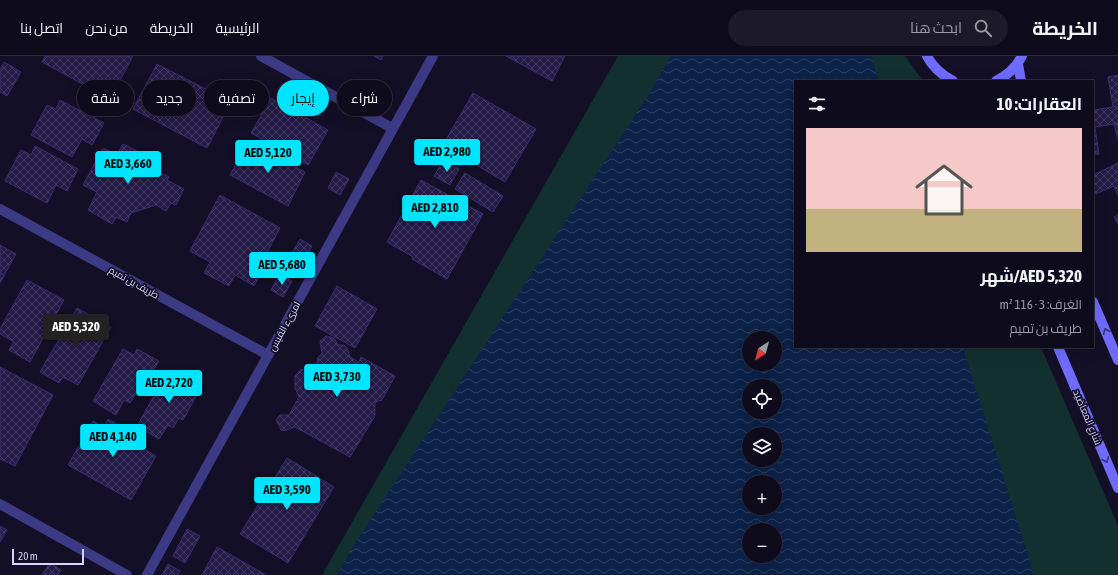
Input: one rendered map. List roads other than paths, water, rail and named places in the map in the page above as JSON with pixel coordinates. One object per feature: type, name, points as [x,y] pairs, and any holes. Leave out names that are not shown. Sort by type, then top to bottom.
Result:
[{"type":"street","points":[[261,56],[392,128]]},
{"type":"street","name":"امرىء القيس","points":[[148,575],[392,128],[433,56]]},
{"type":"street","points":[[927,56],[931,64],[942,76],[951,80]]},
{"type":"street","points":[[998,80],[1006,76],[1020,60]]},
{"type":"street","points":[[1020,60],[1021,80]]},
{"type":"street","name":"طريف بن تميم","points":[[0,209],[268,355]]},
{"type":"street","points":[[1094,304],[1118,360]]},
{"type":"street","name":"شارع المعاضيد","points":[[1058,348],[1118,488]]},
{"type":"street","points":[[0,504],[127,575]]},
{"type":"water","points":[[671,56],[871,56],[879,80],[794,80],[794,348],[963,348],[1034,575],[337,575],[354,545],[647,97]]}]
